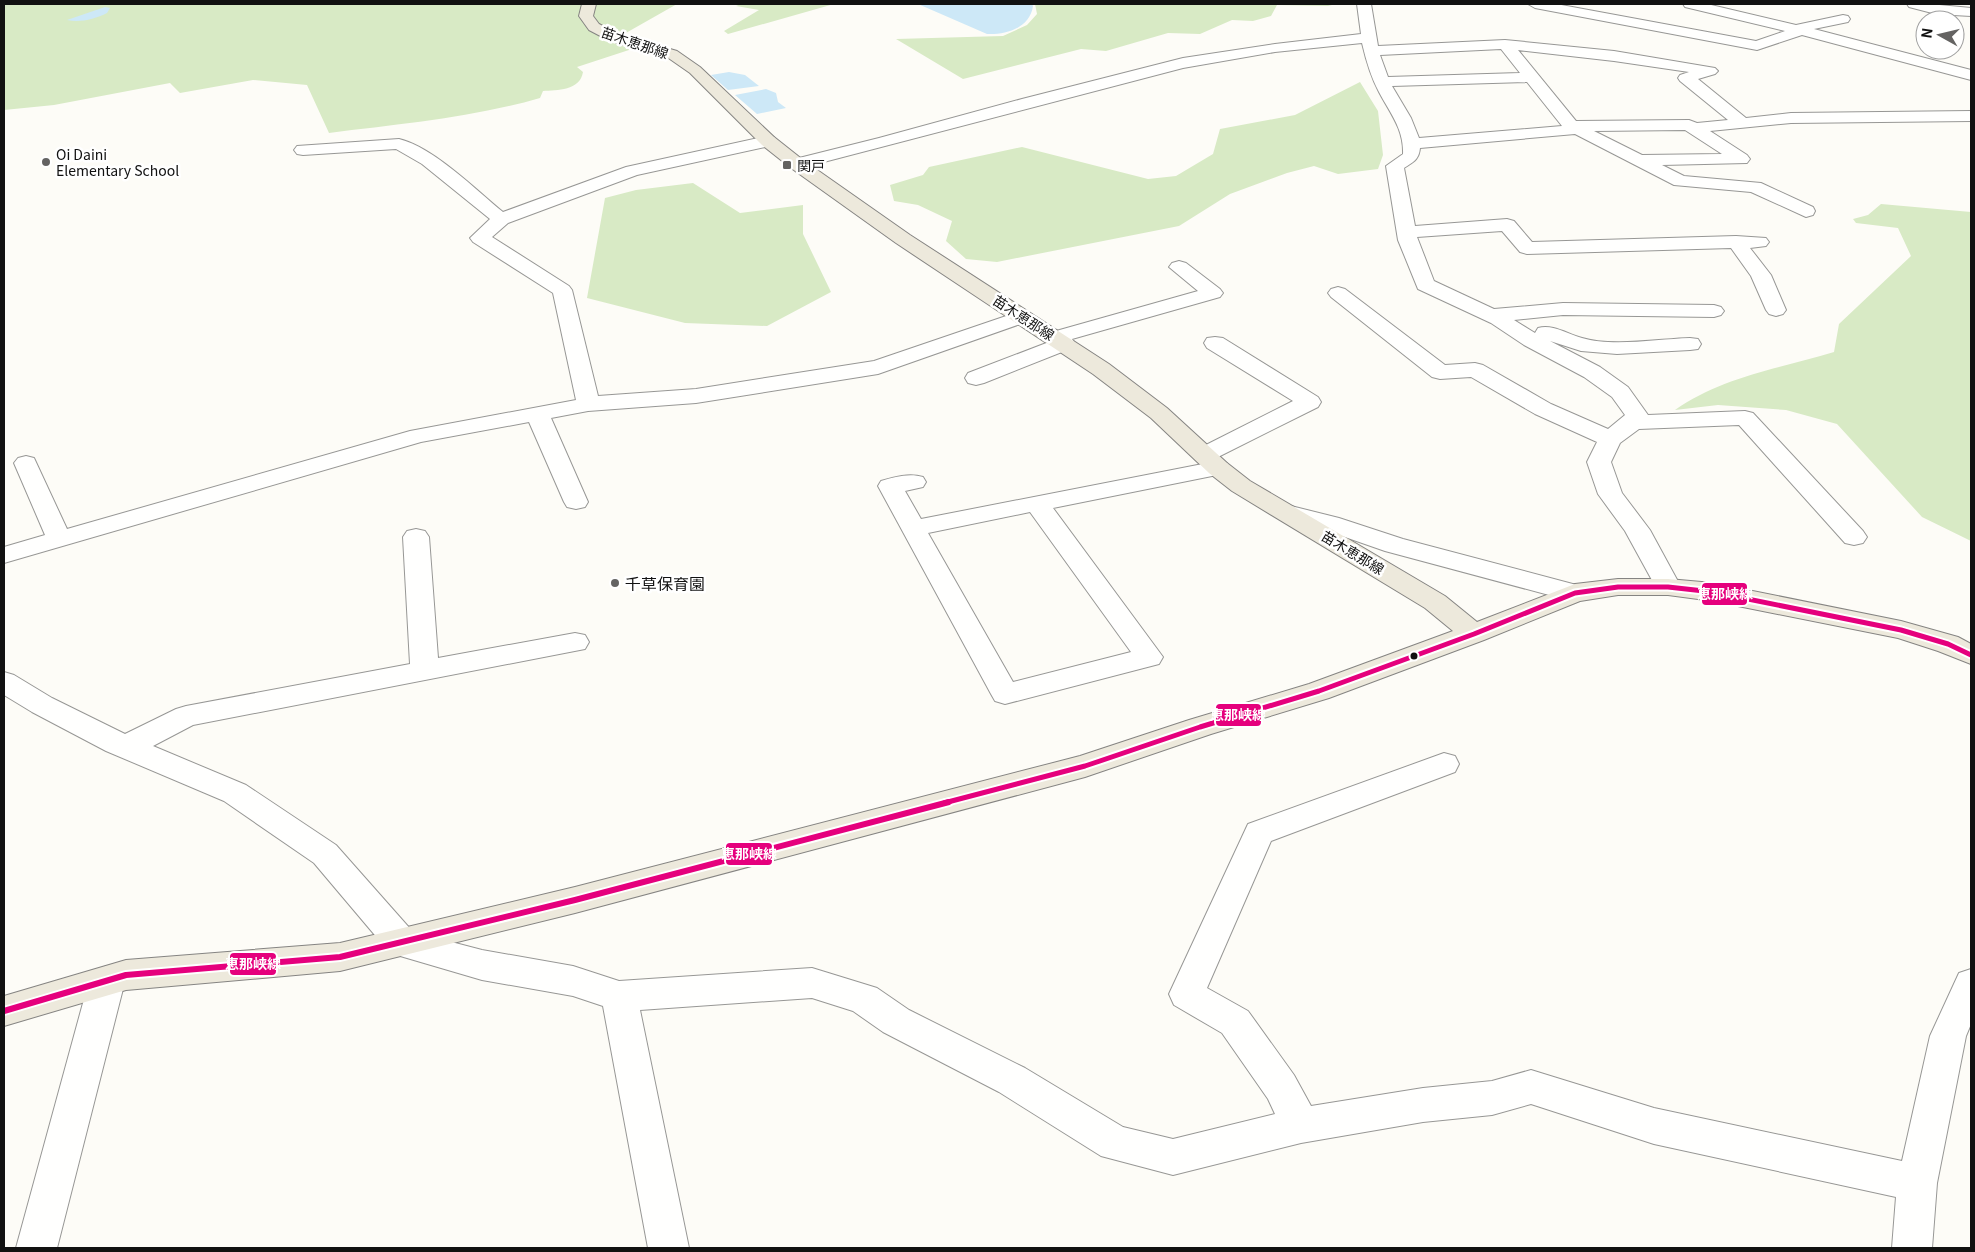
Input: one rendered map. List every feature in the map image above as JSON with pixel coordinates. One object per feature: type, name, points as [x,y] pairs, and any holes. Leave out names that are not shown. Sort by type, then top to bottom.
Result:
[{"type":"main road","name":"苗木恵那線","points":[[589,4],[586,16],[594,27],[613,37],[672,54],[696,70],[768,141],[797,164],[903,239],[1060,340],[1101,369],[1159,413],[1211,462],[1241,486],[1291,514],[1435,602],[1474,634]]},
{"type":"main road","points":[[4,1011],[126,975],[340,957],[402,943],[575,900],[1085,766],[1200,727],[1319,691],[1474,634],[1575,593],[1618,587],[1668,587],[1755,600],[1901,630],[1948,644],[1971,654]]},
{"type":"street","points":[[1364,4],[1370,44],[1382,82],[1410,131],[1411,156],[1396,166],[1407,232],[1425,285],[1491,316],[1592,372],[1620,392],[1637,415],[1633,422],[1610,439],[1599,462],[1610,494],[1637,530],[1668,587]]},
{"type":"street","points":[[1535,4],[1757,46],[1798,29],[1842,19]]},
{"type":"street","points":[[1690,4],[1798,29],[1971,75]]},
{"type":"street","points":[[1914,4],[1936,10],[1971,12]]},
{"type":"street","points":[[797,164],[885,142],[1028,102],[1183,63],[1275,48],[1370,44],[1505,44],[1614,56],[1710,71],[1686,78],[1742,123]]},
{"type":"street","points":[[1505,44],[1575,127],[1680,180],[1755,187],[1806,211]]},
{"type":"street","points":[[1382,82],[1531,77]]},
{"type":"street","points":[[1695,128],[1791,118],[1971,116]]},
{"type":"street","points":[[1412,144],[1575,127],[1689,125],[1741,159],[1640,160]]},
{"type":"street","points":[[588,404],[562,290],[480,238],[501,218],[632,171],[768,141]]},
{"type":"street","points":[[303,150],[399,144],[428,160],[501,218]]},
{"type":"street","points":[[1407,232],[1507,225],[1527,248],[1758,242]]},
{"type":"street","points":[[1736,242],[1761,275],[1776,310]]},
{"type":"street","points":[[976,378],[1060,340],[1213,293],[1179,267]]},
{"type":"street","points":[[1338,293],[1440,372],[1474,370],[1543,409],[1610,439]]},
{"type":"street","points":[[1491,316],[1563,309],[1714,311]]},
{"type":"street","points":[[1491,316],[1581,344],[1617,348],[1690,344]]},
{"type":"street","points":[[4,554],[418,436],[588,404],[696,396],[878,367],[1022,317]]},
{"type":"street","points":[[913,528],[1037,504],[1211,462],[1310,402],[1215,343]]},
{"type":"street","points":[[537,413],[576,502]]},
{"type":"street","points":[[1633,422],[1745,418],[1854,537]]},
{"type":"street","points":[[26,464],[59,539]]},
{"type":"street","points":[[914,482],[890,486],[1005,694],[1149,657],[1037,504]]},
{"type":"street","points":[[1291,514],[1330,523],[1394,545],[1575,593]]},
{"type":"street","points":[[416,537],[425,670]]},
{"type":"street","points":[[126,747],[186,716],[575,642]]},
{"type":"street","points":[[4,682],[42,705],[126,747],[235,793],[325,854],[402,943],[482,965],[573,981],[619,996],[812,982],[864,999],[896,1021],[1012,1080],[1115,1143],[1173,1157],[1300,1125],[1423,1105],[1492,1098],[1531,1087],[1654,1126],[1918,1183]]},
{"type":"street","points":[[1300,1125],[1281,1087],[1234,1022],[1187,994],[1259,833],[1444,764]]},
{"type":"street","points":[[36,1248],[107,981]]},
{"type":"street","points":[[1912,1248],[1918,1183],[1948,1036],[1971,984]]},
{"type":"street","points":[[619,996],[668,1248]]},
{"type":"green space","points":[[4,4],[677,4],[610,42],[632,49],[577,67],[583,72],[581,78],[573,86],[543,91],[540,98],[488,111],[435,120],[329,133],[307,85],[253,80],[180,93],[170,83],[54,105],[4,110]]},
{"type":"green space","points":[[741,4],[834,4],[728,34],[724,31],[759,10],[736,6]]},
{"type":"green space","points":[[1035,4],[1336,4],[1328,6],[1277,5],[1271,16],[1253,21],[1232,20],[1200,34],[1168,33],[1106,51],[1081,49],[963,79],[896,39],[1003,36],[1027,25],[1037,14]]},
{"type":"green space","points":[[1360,82],[1378,111],[1383,155],[1378,169],[1338,174],[1314,166],[1287,173],[1230,194],[1179,226],[997,262],[966,259],[946,241],[952,221],[918,205],[894,201],[890,185],[923,175],[929,167],[1022,147],[1148,179],[1176,176],[1213,154],[1220,129],[1295,115]]},
{"type":"green space","points":[[693,183],[740,213],[803,205],[803,234],[831,292],[767,326],[685,323],[587,298],[605,198],[636,190]]},
{"type":"green space","points":[[1881,204],[1971,212],[1971,541],[1922,517],[1837,424],[1786,410],[1718,405],[1675,410],[1712,389],[1732,381],[1834,352],[1839,324],[1911,256],[1898,228],[1856,223],[1853,219],[1868,215]]},
{"type":"water","points":[[918,4],[1032,4],[1033,6],[1027,20],[1016,29],[1002,33],[987,34]]},
{"type":"water","points":[[105,7],[110,8],[107,13],[98,17],[82,21],[67,20]]},
{"type":"water","points":[[729,72],[745,75],[759,86],[728,90],[711,75]]},
{"type":"water","points":[[766,89],[776,93],[778,102],[786,108],[757,114],[735,95]]},
{"type":"transit line","name":"恵那峡線","points":[[4,1011],[126,975],[340,957],[575,900],[1085,766],[1200,727],[1319,691],[1474,634],[1575,593],[1618,587],[1668,587],[1713,592],[1901,630],[1948,644],[1971,655]]},
{"type":"place","name":"Oi Daini Elementary School","points":[[46,162]]},
{"type":"place","name":"関戸","points":[[787,165]]},
{"type":"place","name":"千草保育園","points":[[615,583]]}]
